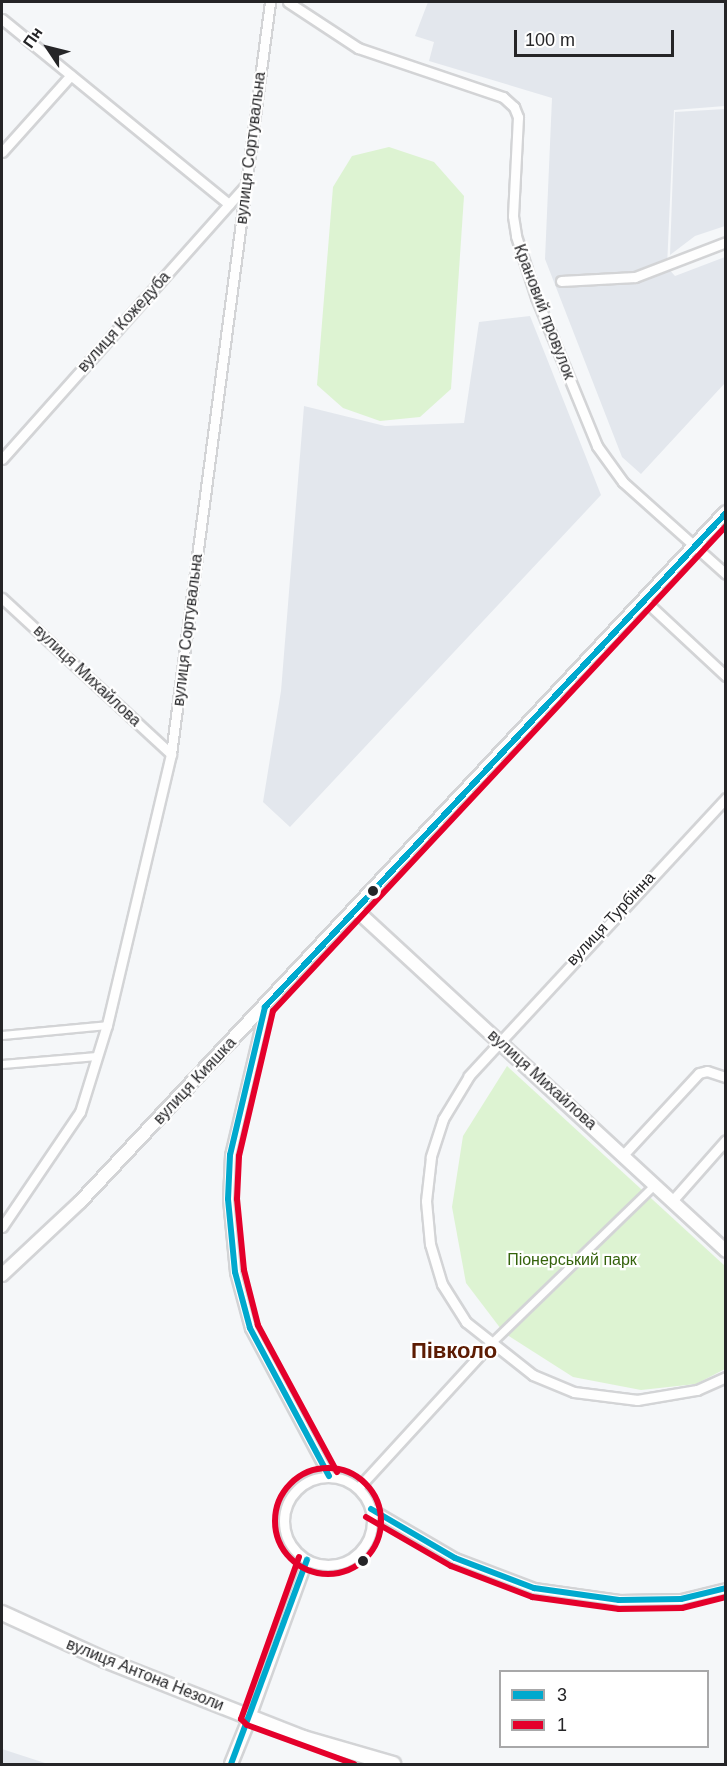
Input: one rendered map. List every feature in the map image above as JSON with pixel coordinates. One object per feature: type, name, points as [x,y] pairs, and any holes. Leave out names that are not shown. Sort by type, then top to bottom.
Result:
[{"type":"main road","name":"вулиця Антона Незоли","points":[[2,1613],[249,1717],[344,1753],[393,1764]]},
{"type":"street","name":"вулиця Сортувальна","points":[[2,1227],[80,1112],[107,1025],[171,754],[270,2]]},
{"type":"street","name":"Крановий провулок","points":[[288,2],[358,48],[503,96],[514,107],[518,117],[513,216],[516,236],[536,297],[597,446],[623,482],[726,574]]},
{"type":"street","points":[[2,19],[229,204]]},
{"type":"street","points":[[2,152],[70,75]]},
{"type":"street","name":"вулиця Кожедуба","points":[[2,459],[246,184]]},
{"type":"street","points":[[561,282],[636,277],[726,242]]},
{"type":"street","name":"вулиця Кияшка","points":[[2,1275],[80,1202],[357,909],[726,512]]},
{"type":"street","name":"вулиця Михайлова","points":[[2,598],[171,754]]},
{"type":"street","points":[[643,599],[726,676]]},
{"type":"street","name":"вулиця Турбінна","points":[[726,798],[497,1040],[468,1076],[443,1119],[431,1157],[426,1201],[430,1244],[442,1284],[466,1322],[490,1344],[554,1385],[605,1397],[637,1400],[666,1397],[697,1390],[726,1377]]},
{"type":"street","name":"вулиця Михайлова","points":[[357,909],[497,1040],[624,1154],[726,1251]]},
{"type":"street","points":[[265,1007],[230,1155],[228,1199],[235,1272],[250,1328],[329,1476]]},
{"type":"street","points":[[2,1035],[107,1025]]},
{"type":"street","points":[[2,1064],[97,1056]]},
{"type":"street","points":[[624,1154],[699,1073],[707,1071],[726,1077]]},
{"type":"street","points":[[672,1201],[726,1140]]},
{"type":"street","points":[[358,1488],[490,1344],[654,1185]]},
{"type":"street","points":[[371,1509],[370,1535],[355,1556],[331,1565],[307,1560],[288,1540],[284,1512],[297,1488],[309,1480],[329,1476],[358,1488],[371,1509],[455,1558],[534,1588],[619,1600],[681,1599],[726,1588]]},
{"type":"street","points":[[231,1764],[307,1560]]},
{"type":"shaded area","points":[[428,2],[725,2],[725,106],[674,110],[667,267],[675,276],[725,257],[725,383],[641,474],[622,457],[545,259],[552,98],[429,61],[434,42],[415,36]]},
{"type":"shaded area","points":[[725,109],[725,226],[695,236],[670,255],[675,112]]},
{"type":"shaded area","points":[[530,316],[601,495],[290,827],[263,802],[281,691],[304,406],[385,426],[464,423],[479,322]]},
{"type":"shaded area","points":[[2,1749],[48,1764],[2,1764]]},
{"type":"green space","points":[[389,147],[434,162],[464,196],[451,389],[420,417],[380,421],[343,408],[317,385],[333,187],[352,156]]},
{"type":"green space","name":"Піонерський парк","points":[[507,1066],[725,1266],[725,1369],[696,1384],[641,1390],[573,1377],[504,1333],[466,1283],[452,1207],[463,1136]]},
{"type":"transit line","name":"3","points":[[329,1476],[250,1328],[235,1272],[228,1199],[230,1155],[265,1007],[726,513]]},
{"type":"transit line","name":"1","points":[[337,1472],[258,1325],[244,1270],[237,1199],[239,1156],[273,1011],[726,526]]},
{"type":"transit line","name":"1","points":[[328,1468],[348,1472],[366,1483],[377,1501],[381,1521],[377,1541],[366,1559],[348,1570],[328,1574],[308,1570],[290,1559],[279,1541],[275,1521],[279,1501],[290,1483],[308,1472],[328,1468]]},
{"type":"transit line","name":"3","points":[[371,1509],[455,1558],[534,1588],[619,1600],[681,1599],[726,1588]]},
{"type":"transit line","name":"1","points":[[366,1517],[451,1566],[532,1597],[619,1609],[682,1608],[726,1597]]},
{"type":"transit line","name":"1","points":[[299,1557],[241,1719],[247,1725],[354,1764]]},
{"type":"transit line","name":"3","points":[[231,1764],[307,1560]]},
{"type":"district","name":"Півколо","points":[[454,1351]]}]
